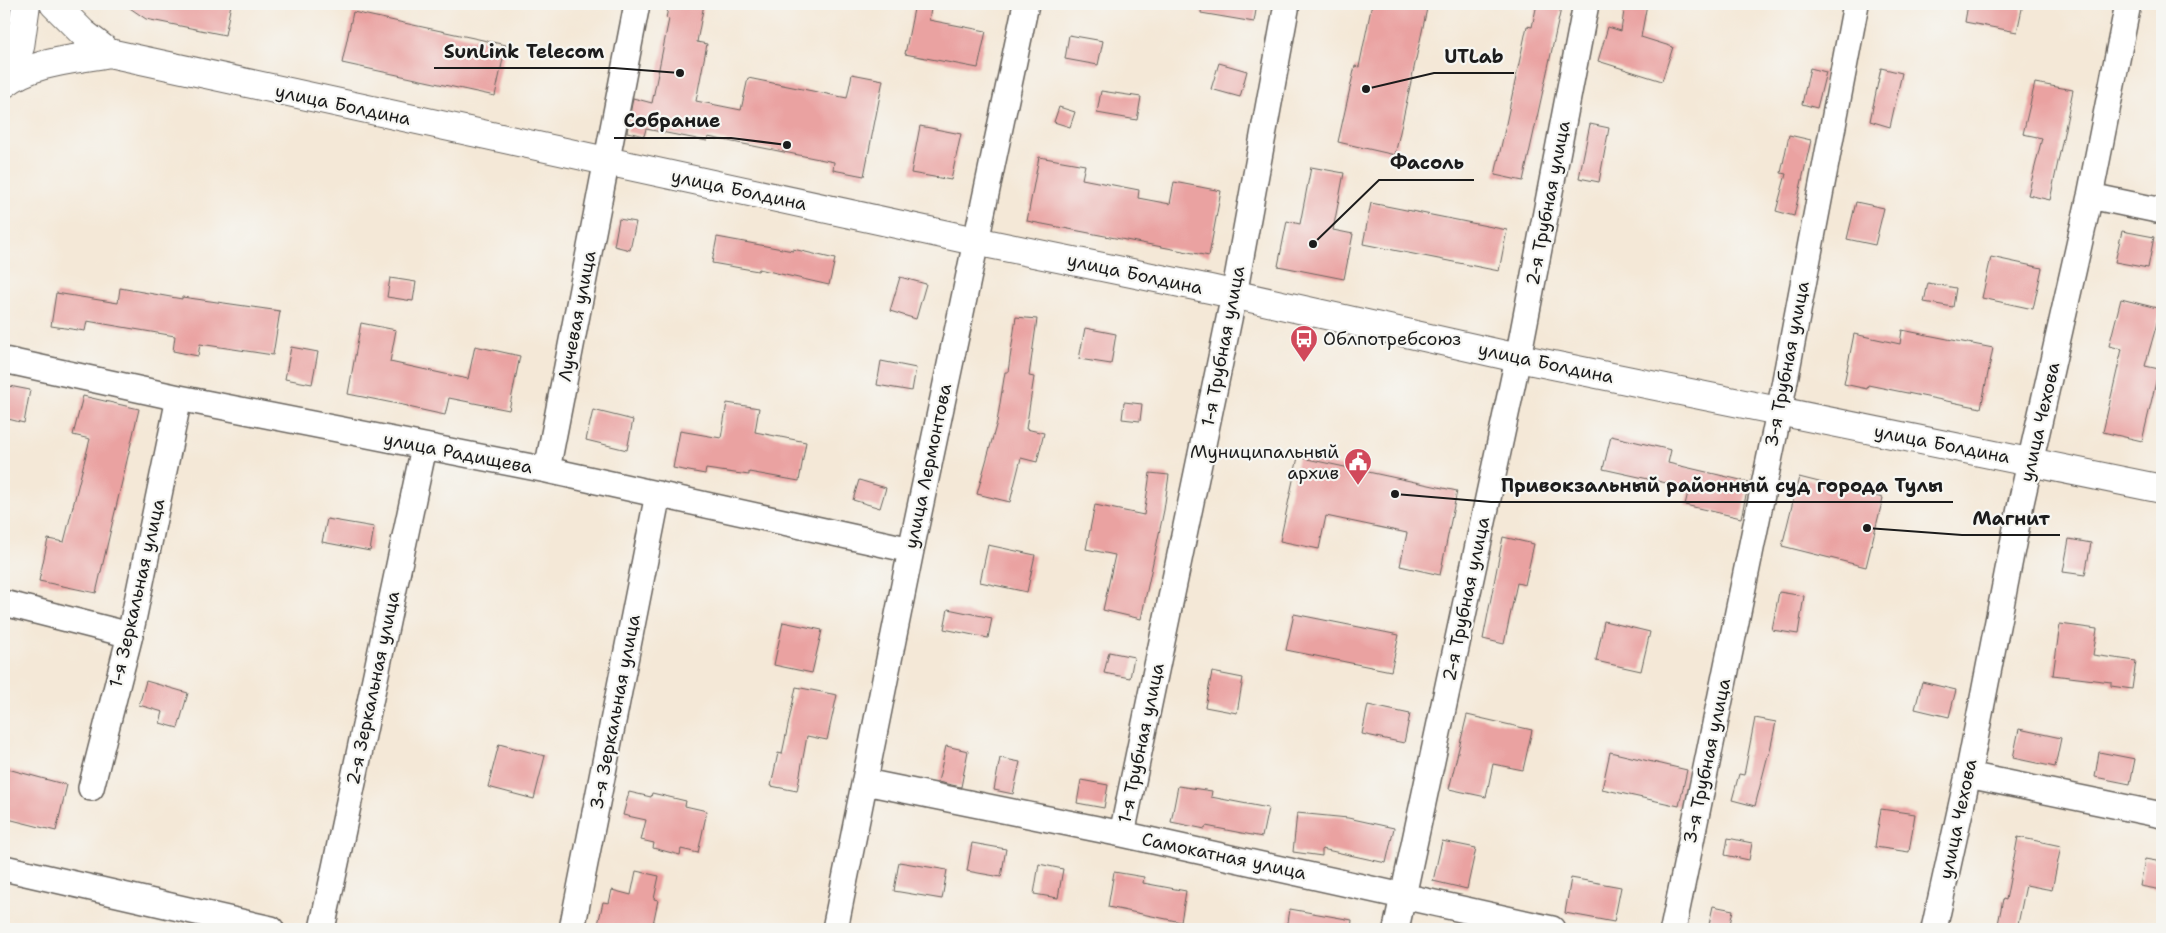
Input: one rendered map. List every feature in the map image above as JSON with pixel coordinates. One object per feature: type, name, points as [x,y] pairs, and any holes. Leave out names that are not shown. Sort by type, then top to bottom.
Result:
[{"type":"main road","points":[[4,84],[20,47],[26,4]]},
{"type":"main road","points":[[54,4],[82,33],[109,54]]},
{"type":"main road","points":[[69,4],[82,33]]},
{"type":"main road","points":[[4,84],[27,70],[57,62],[109,54]]},
{"type":"main road","name":"улица Болдина","points":[[109,54],[1234,295],[1518,358],[2162,489]]},
{"type":"street","name":"Лучевая улица","points":[[547,470],[637,4]]},
{"type":"street","name":"улица Лермонтова","points":[[834,929],[975,241],[1026,4]]},
{"type":"street","name":"1-я Трубная улица","points":[[1122,834],[1234,295],[1287,4]]},
{"type":"street","name":"2-я Трубная улица","points":[[1396,929],[1518,358],[1586,4]]},
{"type":"street","name":"3-я Трубная улица","points":[[1673,929],[1779,412],[1856,4]]},
{"type":"street","name":"улица Чехова","points":[[1934,929],[1968,775],[2031,462],[2090,196],[2128,4]]},
{"type":"street","points":[[2090,196],[2162,211]]},
{"type":"street","name":"улица Радищева","points":[[4,360],[179,398],[547,470],[911,550]]},
{"type":"street","name":"1-я Зеркальная улица","points":[[91,788],[130,635],[179,398]]},
{"type":"street","name":"2-я Зеркальная улица","points":[[322,929],[424,447]]},
{"type":"street","name":"3-я Зеркальная улица","points":[[572,929],[658,494]]},
{"type":"street","points":[[4,603],[130,635]]},
{"type":"street","points":[[1968,775],[2162,815]]},
{"type":"street","name":"Самокатная улица","points":[[865,782],[1122,834],[1552,929]]},
{"type":"street","points":[[4,868],[271,929]]},
{"type":"building","points":[[124,4],[231,4],[225,35],[146,19]]},
{"type":"building","points":[[669,4],[704,4],[697,42],[707,44],[696,101],[741,110],[748,78],[847,98],[852,74],[883,80],[864,176],[833,170],[834,162],[708,137],[707,141],[646,129],[644,136],[627,132],[633,98],[652,103],[669,19],[666,18]]},
{"type":"building","points":[[915,4],[932,4],[929,20],[986,31],[978,68],[905,54]]},
{"type":"building","points":[[1202,4],[1257,4],[1254,22],[1201,13]]},
{"type":"building","points":[[1372,4],[1428,4],[1395,155],[1338,142],[1355,66],[1359,67]]},
{"type":"building","points":[[1537,4],[1562,4],[1523,181],[1495,175],[1527,26],[1532,27]]},
{"type":"building","points":[[1625,4],[1647,4],[1641,37],[1673,47],[1662,81],[1598,61],[1608,27],[1621,31]]},
{"type":"building","points":[[1968,4],[2023,4],[2017,32],[1965,22]]},
{"type":"building","points":[[353,12],[506,45],[495,96],[342,63]]},
{"type":"building","points":[[1069,35],[1103,41],[1098,65],[1065,59]]},
{"type":"building","points":[[1219,63],[1247,71],[1240,97],[1211,89]]},
{"type":"building","points":[[1810,68],[1826,72],[1817,108],[1802,104]]},
{"type":"building","points":[[1881,68],[1902,73],[1890,127],[1870,121]]},
{"type":"building","points":[[2035,83],[2073,90],[2050,200],[2028,195],[2042,138],[2023,134]]},
{"type":"building","points":[[1101,91],[1141,97],[1137,120],[1097,113]]},
{"type":"building","points":[[1059,107],[1075,112],[1070,127],[1054,122]]},
{"type":"building","points":[[1590,124],[1609,128],[1599,182],[1579,178]]},
{"type":"building","points":[[920,126],[961,134],[951,180],[911,173]]},
{"type":"building","points":[[1789,135],[1811,140],[1794,216],[1776,211],[1786,174],[1781,173]]},
{"type":"building","points":[[1039,157],[1085,165],[1082,179],[1139,190],[1138,198],[1170,204],[1174,182],[1221,191],[1209,256],[1027,221]]},
{"type":"building","points":[[1311,167],[1344,173],[1333,230],[1353,234],[1344,279],[1278,266],[1287,221],[1300,224]]},
{"type":"building","points":[[1856,202],[1884,208],[1875,245],[1847,239]]},
{"type":"building","points":[[1371,203],[1507,230],[1499,271],[1363,244]]},
{"type":"building","points":[[619,219],[636,222],[630,250],[614,246]]},
{"type":"building","points":[[2122,231],[2154,237],[2148,268],[2115,262]]},
{"type":"building","points":[[717,237],[793,251],[793,249],[835,259],[829,285],[759,269],[758,271],[712,263]]},
{"type":"building","points":[[1991,257],[2042,268],[2033,309],[1982,298]]},
{"type":"building","points":[[900,277],[926,284],[916,319],[890,311]]},
{"type":"building","points":[[390,278],[416,282],[413,301],[387,297]]},
{"type":"building","points":[[1928,283],[1956,288],[1953,307],[1924,302]]},
{"type":"building","points":[[120,288],[182,299],[182,297],[280,311],[273,355],[200,344],[198,356],[173,351],[175,336],[87,321],[85,331],[51,326],[56,293],[118,303]]},
{"type":"building","points":[[2121,299],[2161,309],[2145,366],[2159,369],[2142,441],[2103,432],[2122,349],[2109,346]]},
{"type":"building","points":[[1016,317],[1037,319],[1029,376],[1034,377],[1026,429],[1044,433],[1037,462],[1021,458],[1010,502],[977,494],[997,422],[1005,372],[1008,372]]},
{"type":"building","points":[[361,323],[396,330],[390,362],[468,379],[475,346],[520,356],[509,410],[449,398],[445,415],[348,394]]},
{"type":"building","points":[[1085,328],[1116,334],[1111,364],[1079,359]]},
{"type":"building","points":[[1902,330],[1993,348],[1981,408],[1868,385],[1867,389],[1844,384],[1854,334],[1900,344]]},
{"type":"building","points":[[291,347],[318,352],[312,384],[285,379]]},
{"type":"building","points":[[881,361],[916,368],[912,391],[877,385]]},
{"type":"building","points":[[4,385],[30,390],[24,423],[4,418]]},
{"type":"building","points":[[83,396],[139,409],[96,593],[39,581],[48,539],[64,542],[90,439],[73,435]]},
{"type":"building","points":[[1124,402],[1142,404],[1140,421],[1122,419]]},
{"type":"building","points":[[727,403],[759,408],[755,432],[806,442],[799,481],[749,472],[749,475],[706,469],[705,474],[673,468],[680,431],[721,438]]},
{"type":"building","points":[[593,410],[633,420],[627,450],[586,440]]},
{"type":"building","points":[[1611,436],[1671,450],[1668,463],[1749,482],[1741,518],[1685,505],[1689,488],[1603,469]]},
{"type":"building","points":[[1298,457],[1457,491],[1440,575],[1400,566],[1407,533],[1326,516],[1319,549],[1280,541]]},
{"type":"building","points":[[1150,473],[1169,475],[1164,510],[1141,619],[1103,610],[1115,555],[1086,549],[1095,505],[1144,515]]},
{"type":"building","points":[[1799,477],[1883,498],[1866,567],[1782,546]]},
{"type":"building","points":[[859,480],[886,488],[880,508],[853,500]]},
{"type":"building","points":[[327,519],[374,527],[370,551],[322,542]]},
{"type":"building","points":[[1503,537],[1534,544],[1525,585],[1517,583],[1504,644],[1483,639]]},
{"type":"building","points":[[2069,539],[2091,543],[2085,575],[2063,572]]},
{"type":"building","points":[[988,545],[1035,555],[1027,592],[980,582]]},
{"type":"building","points":[[1779,592],[1804,596],[1798,634],[1772,630]]},
{"type":"building","points":[[948,609],[992,618],[988,638],[944,629]]},
{"type":"building","points":[[1294,614],[1399,635],[1391,671],[1286,650]]},
{"type":"building","points":[[1604,621],[1650,632],[1641,671],[1596,661]]},
{"type":"building","points":[[783,622],[822,630],[812,673],[774,665]]},
{"type":"building","points":[[2060,624],[2097,629],[2093,655],[2136,661],[2132,689],[2111,686],[2111,682],[2053,675]]},
{"type":"building","points":[[1109,652],[1134,657],[1130,678],[1104,673]]},
{"type":"building","points":[[1212,672],[1243,678],[1237,713],[1205,707]]},
{"type":"building","points":[[146,681],[188,693],[178,728],[160,723],[163,712],[139,705]]},
{"type":"building","points":[[1922,682],[1956,690],[1949,717],[1915,709]]},
{"type":"building","points":[[796,687],[837,695],[827,740],[807,736],[797,791],[771,786],[778,753],[782,754]]},
{"type":"building","points":[[1368,705],[1410,714],[1404,743],[1362,734]]},
{"type":"building","points":[[1467,715],[1532,730],[1523,770],[1493,764],[1486,797],[1449,789]]},
{"type":"building","points":[[1755,718],[1776,722],[1755,806],[1732,800],[1739,774],[1744,775]]},
{"type":"building","points":[[2019,729],[2061,738],[2055,767],[2013,758]]},
{"type":"building","points":[[499,744],[545,756],[534,799],[488,787]]},
{"type":"building","points":[[946,746],[968,751],[961,787],[938,782]]},
{"type":"building","points":[[1610,752],[1687,770],[1679,806],[1602,789]]},
{"type":"building","points":[[2099,752],[2135,759],[2130,784],[2095,777]]},
{"type":"building","points":[[1000,758],[1020,762],[1013,794],[994,790]]},
{"type":"building","points":[[4,768],[67,785],[56,831],[4,818]]},
{"type":"building","points":[[1081,780],[1108,785],[1104,808],[1077,803]]},
{"type":"building","points":[[1178,786],[1212,791],[1211,797],[1268,808],[1262,837],[1206,826],[1205,829],[1171,822]]},
{"type":"building","points":[[629,792],[651,797],[652,793],[686,801],[685,806],[707,811],[698,853],[681,849],[680,855],[653,848],[654,843],[641,840],[646,820],[623,815]]},
{"type":"building","points":[[1881,809],[1915,814],[1909,852],[1875,847]]},
{"type":"building","points":[[1297,813],[1348,818],[1394,828],[1386,863],[1322,849],[1322,856],[1293,852]]},
{"type":"building","points":[[2018,837],[2061,846],[2052,890],[2026,885],[2017,929],[1997,929],[2003,899],[2006,900]]},
{"type":"building","points":[[1728,838],[1752,843],[1749,860],[1725,855]]},
{"type":"building","points":[[1442,841],[1476,848],[1467,889],[1433,881]]},
{"type":"building","points":[[972,843],[1006,849],[1001,877],[967,871]]},
{"type":"building","points":[[2145,859],[2162,862],[2162,890],[2140,886]]},
{"type":"building","points":[[899,862],[947,870],[942,899],[894,891]]},
{"type":"building","points":[[1039,864],[1063,869],[1058,898],[1034,894]]},
{"type":"building","points":[[636,871],[659,876],[654,899],[658,900],[652,929],[597,929],[603,902],[609,903],[612,890],[631,895]]},
{"type":"building","points":[[1114,872],[1144,877],[1143,883],[1186,891],[1181,922],[1108,907]]},
{"type":"building","points":[[1571,878],[1621,887],[1614,922],[1565,913]]},
{"type":"building","points":[[1713,906],[1733,910],[1729,929],[1708,929]]},
{"type":"building","points":[[1290,909],[1352,920],[1351,929],[1287,929]]},
{"type":"place","name":"SunLink Telecom","points":[[680,73]]},
{"type":"place","name":"UTLab","points":[[1366,89]]},
{"type":"place","name":"Собрание","points":[[787,145]]},
{"type":"place","name":"Фасоль","points":[[1313,244]]},
{"type":"place","name":"Облпотребсоюз","points":[[1304,363]]},
{"type":"place","name":"Муниципальный архив","points":[[1358,486]]},
{"type":"place","name":"Привокзальный районный суд города Тулы","points":[[1395,494]]},
{"type":"place","name":"Магнит","points":[[1867,528]]}]
